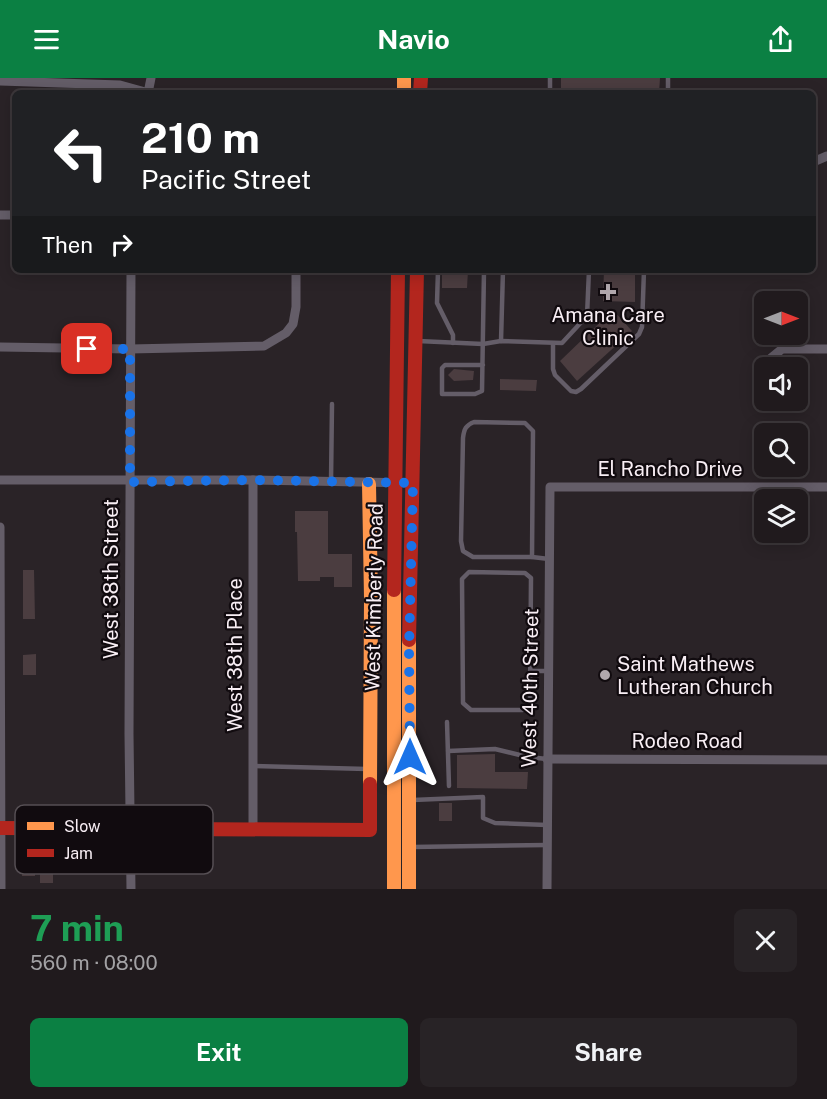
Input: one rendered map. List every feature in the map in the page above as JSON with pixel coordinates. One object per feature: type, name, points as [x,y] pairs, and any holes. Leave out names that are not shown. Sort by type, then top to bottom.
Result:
[{"type":"main road","name":"West Kimberly Road","points":[[394,889],[393,702],[398,273]]},
{"type":"main road","name":"West Kimberly Road","points":[[409,889],[409,651],[417,273]]},
{"type":"main road","name":"West Kimberly Road","points":[[253,830],[370,830],[369,484]]},
{"type":"main road","points":[[0,828],[15,828]]},
{"type":"main road","points":[[213,830],[253,830]]},
{"type":"street","points":[[0,81],[120,85],[138,90]]},
{"type":"street","name":"West 38th Street","points":[[130,805],[131,273]]},
{"type":"street","points":[[0,347],[130,349],[264,346],[286,333],[293,324],[296,307],[296,273]]},
{"type":"street","points":[[772,357],[782,349],[827,349]]},
{"type":"street","points":[[0,480],[130,482],[253,480],[369,484],[413,483]]},
{"type":"street","name":"West 38th Place","points":[[253,480],[253,830]]},
{"type":"street","name":"El Rancho Drive","points":[[550,487],[827,488]]},
{"type":"street","name":"West 40th Street","points":[[547,889],[550,487]]},
{"type":"street","points":[[0,527],[1,889]]},
{"type":"street","name":"Rodeo Road","points":[[547,759],[827,760]]},
{"type":"street","name":"West 38th Street","points":[[131,874],[131,889]]},
{"type":"lane","points":[[438,273],[437,303],[453,335],[453,343]]},
{"type":"lane","points":[[483,365],[445,365],[442,368],[442,394],[475,394],[482,391],[483,365],[484,273]]},
{"type":"lane","points":[[501,341],[503,273]]},
{"type":"lane","points":[[416,341],[483,344],[501,341],[562,343],[585,320],[588,312],[589,273]]},
{"type":"lane","points":[[553,344],[555,375],[571,391],[576,392],[639,334],[642,327],[644,273]]},
{"type":"lane","points":[[331,482],[332,404]]},
{"type":"lane","points":[[532,557],[533,431],[525,423],[474,422],[468,424],[463,438],[461,541],[464,551],[473,556],[532,557],[549,560]]},
{"type":"lane","points":[[465,573],[525,573],[531,578],[531,671],[528,708],[471,710],[463,703],[462,579],[465,573]]},
{"type":"lane","points":[[531,671],[548,671]]},
{"type":"lane","points":[[447,722],[449,786]]},
{"type":"lane","points":[[448,751],[495,749],[547,759]]},
{"type":"lane","points":[[253,766],[370,769]]},
{"type":"lane","points":[[410,800],[483,797],[483,818],[495,824],[547,825]]},
{"type":"lane","points":[[409,847],[547,845]]},
{"type":"building","points":[[561,78],[660,78],[659,90],[561,90]]},
{"type":"building","points":[[442,273],[468,273],[467,288],[442,288]]},
{"type":"building","points":[[604,273],[635,273],[635,302],[603,301]]},
{"type":"building","points":[[613,310],[632,331],[577,381],[560,361]]},
{"type":"building","points":[[454,369],[474,371],[473,380],[454,381],[448,375]]},
{"type":"building","points":[[500,379],[537,380],[536,391],[500,390]]},
{"type":"building","points":[[295,511],[328,511],[328,554],[352,554],[352,587],[334,587],[334,577],[320,577],[320,581],[298,581]]},
{"type":"building","points":[[23,570],[34,570],[35,619],[23,619]]},
{"type":"building","points":[[36,654],[36,675],[23,675],[23,655]]},
{"type":"building","points":[[495,754],[495,772],[528,772],[527,789],[457,788],[457,755]]},
{"type":"building","points":[[439,803],[452,803],[452,821],[439,821]]},
{"type":"building","points":[[22,874],[35,874],[35,876],[22,876]]},
{"type":"building","points":[[40,874],[53,874],[53,883],[40,883]]},
{"type":"traffic: slow","points":[[404,78],[404,90]]},
{"type":"traffic: slow","points":[[369,484],[370,784]]},
{"type":"traffic: slow","points":[[394,590],[394,889]]},
{"type":"traffic: slow","points":[[409,640],[409,889]]},
{"type":"traffic: jam","points":[[420,90],[421,78]]},
{"type":"traffic: jam","points":[[394,590],[398,273]]},
{"type":"traffic: jam","points":[[409,640],[417,273]]},
{"type":"traffic: jam","points":[[213,829],[370,830],[370,784]]},
{"type":"traffic: jam","points":[[0,828],[15,828]]},
{"type":"place","name":"Amana Care Clinic","points":[[608,292]]},
{"type":"place","name":"Saint Mathews Lutheran Church","points":[[605,675]]},
{"type":"route","points":[[87,349],[130,349],[130,482],[253,480],[369,484],[413,483],[409,651],[410,757]]}]
